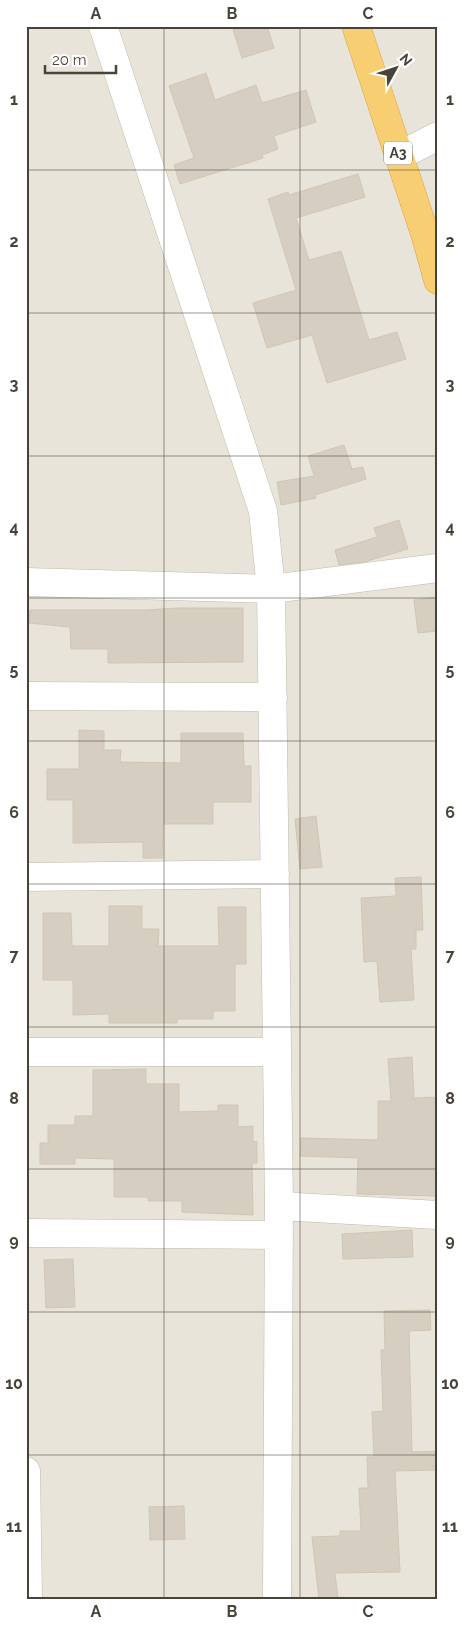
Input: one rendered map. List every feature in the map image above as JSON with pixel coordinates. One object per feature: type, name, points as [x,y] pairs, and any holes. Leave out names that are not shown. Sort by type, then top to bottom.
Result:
[{"type":"highway","name":"A3","points":[[356,26],[438,280]]},
{"type":"street","points":[[103,26],[262,511],[271,590],[279,1206],[277,1599]]},
{"type":"street","points":[[399,156],[438,136]]},
{"type":"street","points":[[26,582],[271,590],[438,568]]},
{"type":"street","points":[[26,696],[272,697]]},
{"type":"street","points":[[26,877],[275,874]]},
{"type":"street","points":[[26,1052],[277,1052]]},
{"type":"street","points":[[279,1206],[438,1215]]},
{"type":"street","points":[[26,1234],[279,1234]]},
{"type":"street","points":[[26,1471],[27,1597]]},
{"type":"shaded area","points":[[26,26],[438,26],[438,1599],[26,1599]]},
{"type":"building","points":[[245,26],[267,26],[274,48],[242,58],[233,30]]},
{"type":"building","points":[[206,73],[215,100],[256,85],[262,103],[306,90],[316,122],[274,136],[278,149],[262,155],[263,158],[180,184],[174,165],[194,158],[169,86]]},
{"type":"building","points":[[358,174],[365,197],[296,218],[309,260],[341,251],[369,340],[397,332],[406,359],[327,383],[312,335],[267,348],[253,303],[296,290],[268,199],[288,192],[289,195]]},
{"type":"building","points":[[344,445],[352,469],[363,467],[366,479],[315,495],[316,498],[281,505],[277,482],[314,476],[308,456]]},
{"type":"building","points":[[399,520],[408,549],[364,562],[339,565],[335,550],[377,537],[374,528]]},
{"type":"building","points":[[438,597],[438,631],[418,633],[414,600]]},
{"type":"building","points":[[243,608],[243,662],[108,663],[108,649],[71,649],[70,627],[29,623],[30,610],[145,610]]},
{"type":"building","points":[[79,730],[104,731],[104,750],[121,750],[120,762],[181,763],[181,733],[243,733],[244,766],[251,766],[251,802],[213,802],[213,824],[163,824],[162,858],[143,858],[143,842],[73,843],[73,800],[47,800],[47,769],[79,769]]},
{"type":"building","points":[[316,816],[322,867],[300,869],[295,819]]},
{"type":"building","points":[[421,877],[423,930],[416,930],[416,949],[411,949],[414,1000],[380,1002],[377,961],[364,962],[361,898],[396,896],[395,878]]},
{"type":"building","points":[[109,906],[142,906],[142,929],[159,929],[158,946],[219,946],[218,907],[246,907],[246,964],[235,964],[235,1011],[213,1011],[213,1019],[177,1019],[177,1023],[109,1023],[109,1014],[73,1015],[73,980],[43,980],[43,913],[71,913],[72,946],[109,946]]},
{"type":"building","points":[[412,1057],[414,1098],[438,1097],[438,1196],[357,1194],[358,1158],[300,1156],[301,1138],[378,1140],[378,1101],[391,1101],[388,1059]]},
{"type":"building","points":[[146,1069],[146,1084],[179,1084],[179,1112],[218,1111],[218,1105],[238,1105],[238,1127],[253,1126],[253,1142],[257,1141],[257,1163],[252,1163],[253,1215],[182,1212],[182,1201],[148,1201],[148,1197],[114,1197],[114,1159],[75,1158],[75,1164],[40,1164],[40,1143],[48,1143],[48,1125],[75,1125],[75,1116],[93,1116],[93,1070]]},
{"type":"building","points":[[412,1230],[413,1257],[343,1259],[342,1234]]},
{"type":"building","points":[[73,1259],[75,1307],[46,1308],[44,1260]]},
{"type":"building","points":[[430,1310],[431,1330],[409,1331],[412,1452],[438,1451],[438,1470],[395,1471],[400,1572],[335,1573],[338,1599],[319,1599],[312,1537],[340,1536],[340,1531],[361,1531],[359,1488],[368,1488],[367,1457],[374,1457],[372,1412],[383,1411],[381,1350],[385,1350],[384,1311]]},
{"type":"building","points":[[184,1506],[185,1539],[150,1540],[149,1507]]}]
